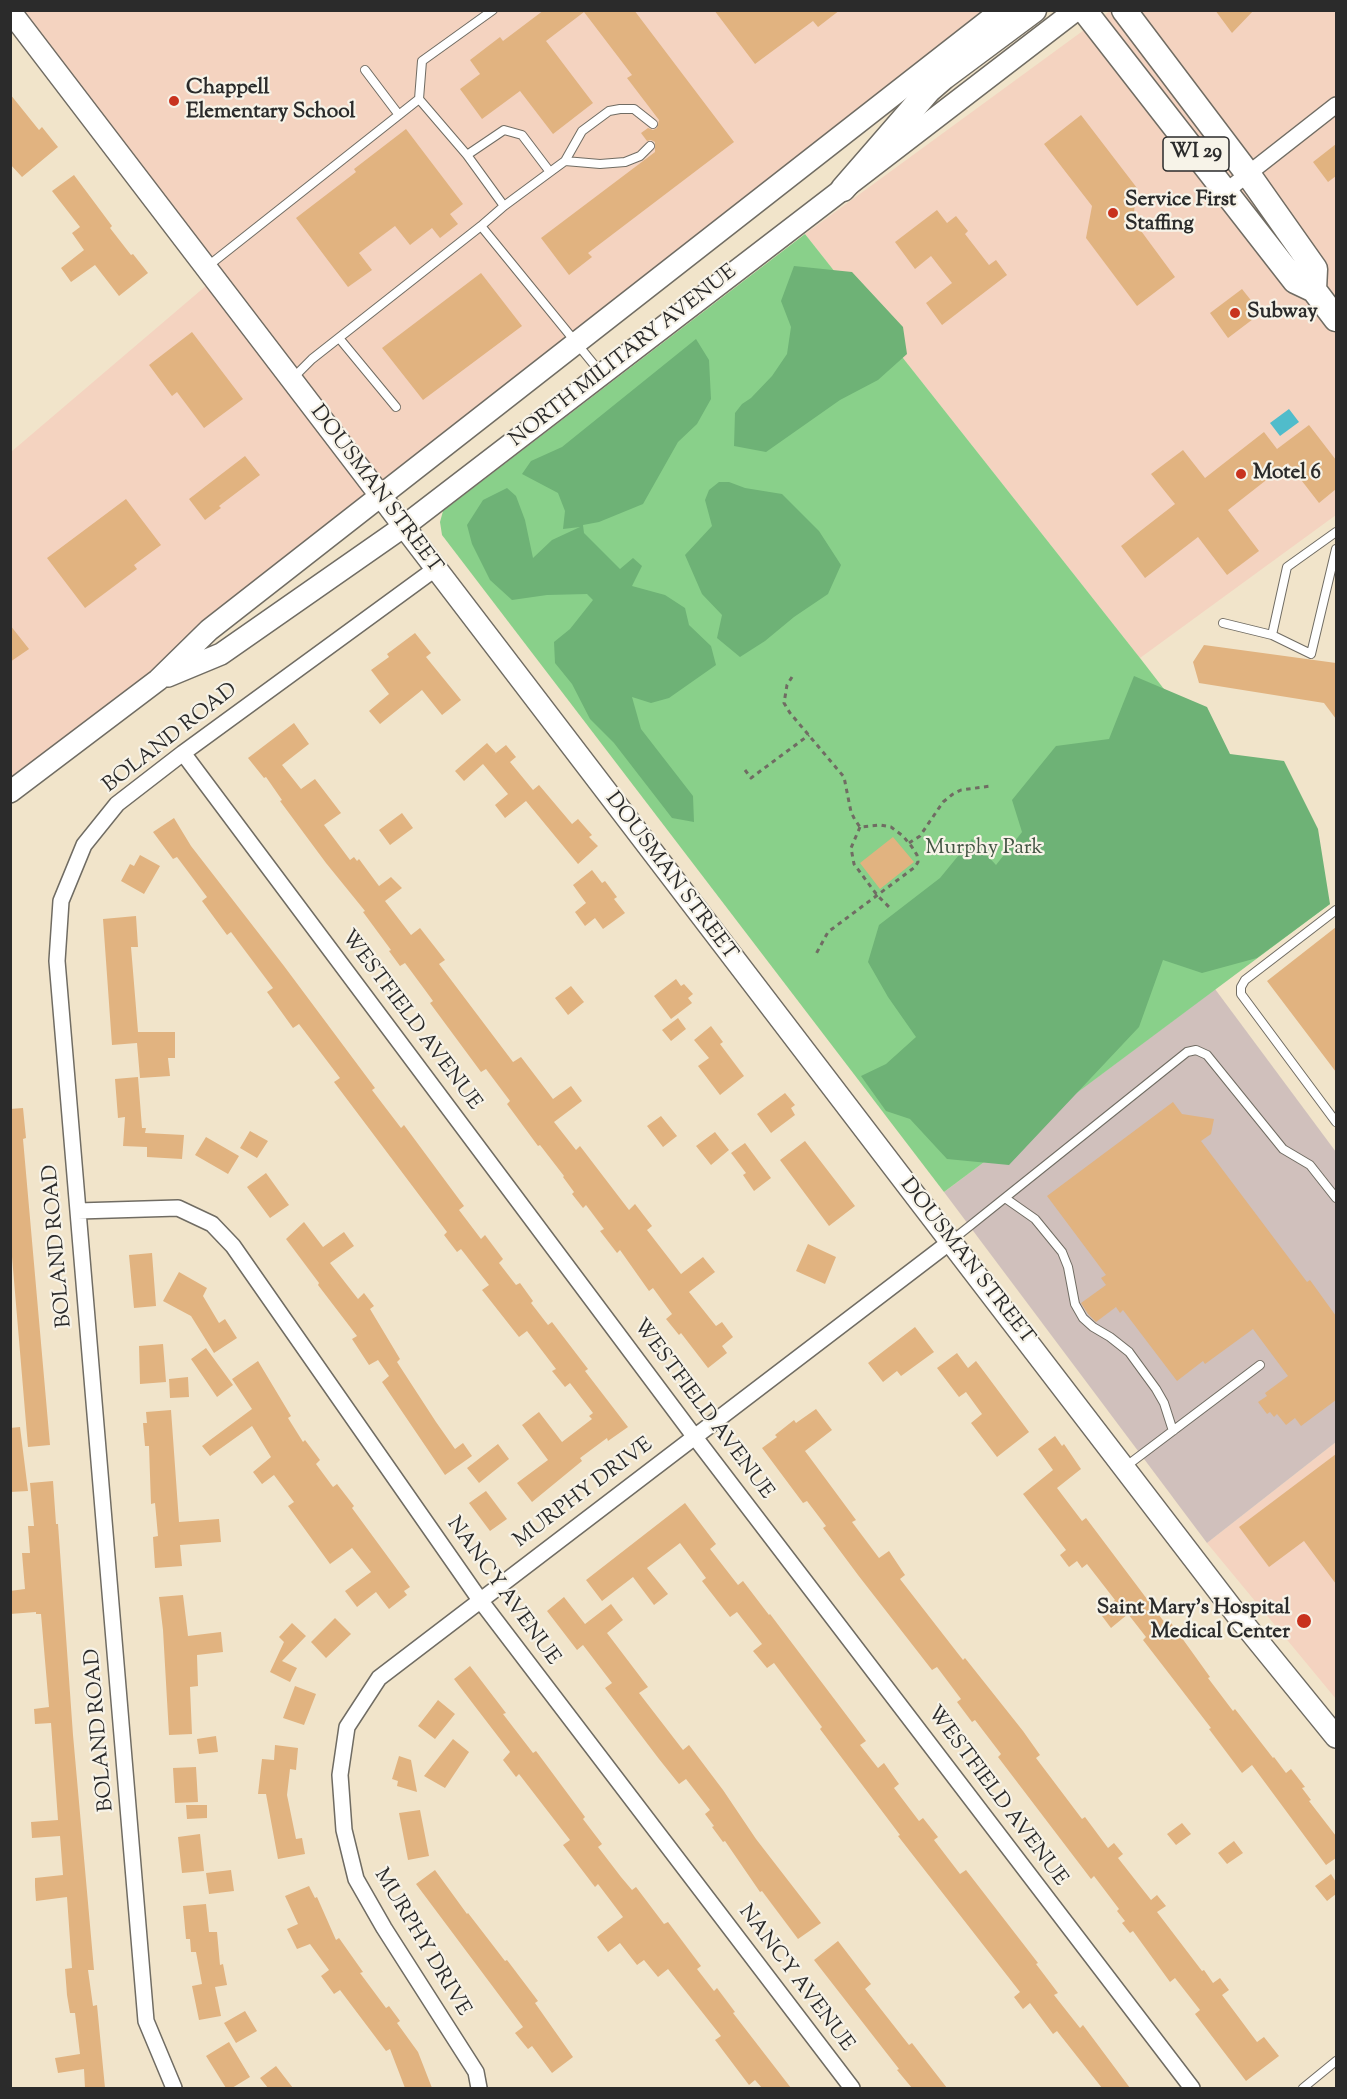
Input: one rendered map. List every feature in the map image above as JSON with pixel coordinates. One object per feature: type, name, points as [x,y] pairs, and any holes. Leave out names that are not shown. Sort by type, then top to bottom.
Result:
[{"type":"main road","name":"NORTH MILITARY AVENUE","points":[[10,792],[158,680],[209,630],[1002,10]]},
{"type":"main road","points":[[843,189],[929,90],[1034,10]]},
{"type":"main road","name":"NORTH MILITARY AVENUE","points":[[158,680],[221,654],[403,527],[1076,10]]},
{"type":"main road","name":"WI 29","points":[[1084,10],[1295,281],[1314,290],[1336,319]]},
{"type":"main road","name":"WI 29","points":[[1124,10],[1248,174],[1316,269],[1314,290]]},
{"type":"main road","name":"DOUSMAN STREET","points":[[10,11],[950,1242],[1240,1619],[1336,1737]]},
{"type":"street","points":[[1225,192],[1336,105]]},
{"type":"street","name":"BOLAND ROAD","points":[[174,2088],[146,2021],[57,961],[61,901],[84,845],[117,804],[435,569]]},
{"type":"street","name":"WESTFIELD AVENUE","points":[[183,753],[694,1436],[1192,2088]]},
{"type":"street","name":"NANCY AVENUE","points":[[78,1211],[178,1208],[212,1224],[233,1246],[480,1600],[852,2088]]},
{"type":"street","name":"MURPHY DRIVE","points":[[479,2088],[476,2072],[384,1928],[356,1879],[344,1830],[340,1775],[347,1726],[379,1678],[950,1242]]},
{"type":"lane","points":[[493,10],[422,61],[419,99],[467,155],[504,206]]},
{"type":"lane","points":[[365,70],[399,115]]},
{"type":"lane","points":[[206,268],[419,99]]},
{"type":"lane","points":[[291,380],[312,359],[504,206],[565,161],[582,131],[609,111],[634,110],[653,124]]},
{"type":"lane","points":[[467,155],[504,130],[522,135],[550,172]]},
{"type":"lane","points":[[565,161],[600,164],[625,162],[640,156],[650,146]]},
{"type":"lane","points":[[481,226],[602,374]]},
{"type":"lane","points":[[339,338],[396,407]]},
{"type":"lane","points":[[1272,635],[1287,567],[1336,532]]},
{"type":"lane","points":[[1222,623],[1272,635],[1311,654],[1336,549]]},
{"type":"lane","points":[[1336,910],[1245,980],[1241,987],[1241,994],[1248,1004],[1336,1122]]},
{"type":"lane","points":[[950,1242],[1187,1052],[1196,1050],[1207,1055],[1283,1149],[1310,1165],[1336,1198]]},
{"type":"lane","points":[[1005,1198],[1035,1219],[1062,1252],[1068,1267],[1075,1304],[1083,1318],[1129,1352],[1164,1403],[1173,1431]]},
{"type":"lane","points":[[1124,1468],[1260,1365]]},
{"type":"lane","points":[[1303,2088],[1336,2061]]},
{"type":"path","points":[[792,677],[787,685],[784,704],[844,777],[851,812],[860,827]]},
{"type":"path","points":[[745,770],[752,778],[809,735]]},
{"type":"path","points":[[909,843],[920,836],[943,802],[953,794],[961,790],[991,786]]},
{"type":"path","points":[[816,954],[828,932],[915,867],[918,862],[917,855],[909,843],[891,827],[880,825],[860,827]]},
{"type":"path","points":[[860,827],[851,848],[854,864],[877,895],[892,910]]},
{"type":"shaded area","points":[[11,11],[1002,11],[11,792],[11,452],[214,279]]},
{"type":"shaded area","points":[[1110,11],[1336,11],[1336,515],[1140,658],[805,234]]},
{"type":"shaded area","points":[[1215,989],[1336,1152],[1336,1442],[1207,1543],[944,1192]]},
{"type":"shaded area","name":"Saint Mary's Hospital Medical Center","points":[[1336,1442],[1336,1699],[1207,1543]]},
{"type":"green space","name":"Murphy Park","points":[[805,234],[1140,658],[1330,904],[944,1192],[442,535],[440,522],[443,511]]},
{"type":"green space","points":[[794,266],[852,272],[903,327],[907,354],[878,380],[840,400],[766,452],[734,446],[735,413],[772,376],[787,354],[791,327],[781,301]]},
{"type":"green space","points":[[696,339],[709,360],[711,399],[697,424],[678,442],[643,504],[599,522],[583,525],[584,533],[620,569],[633,558],[642,566],[632,586],[665,595],[685,608],[689,625],[711,646],[716,665],[669,698],[651,703],[632,697],[641,729],[693,796],[694,822],[672,818],[614,743],[590,719],[572,684],[555,663],[554,642],[570,629],[593,600],[587,594],[547,595],[512,600],[490,580],[472,544],[467,525],[483,500],[507,488],[516,496],[525,520],[533,558],[552,540],[580,527],[563,529],[565,511],[558,493],[522,474],[531,461],[562,447]]},
{"type":"green space","points":[[719,482],[729,482],[745,488],[782,494],[819,531],[841,565],[828,594],[740,657],[717,638],[722,615],[702,594],[685,555],[712,526],[705,500],[709,490]]},
{"type":"green space","points":[[1134,676],[1207,707],[1230,754],[1284,761],[1318,829],[1330,904],[1257,958],[1202,973],[1163,960],[1139,1027],[1009,1165],[947,1159],[910,1119],[886,1111],[861,1076],[886,1064],[916,1037],[888,997],[868,962],[879,925],[940,878],[972,839],[996,865],[1022,832],[1012,800],[1056,746],[1109,739]]},
{"type":"water","points":[[1289,409],[1299,422],[1280,436],[1270,423]]},
{"type":"building","points":[[544,10],[634,10],[734,142],[588,253],[592,257],[569,275],[541,238],[655,152],[655,142],[647,141],[641,133],[648,128],[653,130],[657,128],[659,120],[627,78],[632,75],[584,12],[546,41],[593,103],[553,134],[520,91],[482,119],[460,89],[480,74],[470,60],[500,37],[503,41]]},
{"type":"building","points":[[714,10],[840,10],[818,27],[813,21],[755,64]]},
{"type":"building","points":[[1215,10],[1254,10],[1232,33]]},
{"type":"building","points":[[10,94],[39,130],[42,127],[58,147],[22,177],[10,164]]},
{"type":"building","points":[[1081,115],[1137,188],[1133,220],[1175,277],[1137,306],[1086,238],[1092,206],[1044,144]]},
{"type":"building","points":[[406,129],[463,204],[450,214],[458,224],[440,238],[432,228],[410,245],[395,226],[359,253],[372,270],[348,287],[296,218],[356,172],[354,169]]},
{"type":"building","points":[[1336,144],[1336,176],[1328,182],[1313,162]]},
{"type":"building","points":[[74,175],[112,226],[110,228],[148,273],[119,296],[95,265],[71,282],[61,268],[84,250],[72,233],[80,227],[52,191]]},
{"type":"building","points":[[937,210],[947,223],[956,216],[968,231],[965,234],[989,265],[996,260],[1007,275],[942,325],[926,303],[952,283],[931,256],[915,269],[895,242]]},
{"type":"building","points":[[481,273],[522,326],[423,400],[382,348]]},
{"type":"building","name":"Subway","points":[[1242,289],[1261,313],[1228,338],[1210,313]]},
{"type":"building","points":[[192,332],[243,399],[204,428],[177,392],[172,396],[149,365]]},
{"type":"building","points":[[1309,425],[1336,460],[1336,489],[1319,503],[1288,463],[1228,510],[1259,551],[1227,575],[1198,537],[1145,578],[1121,546],[1175,504],[1151,474],[1183,450],[1205,478],[1264,432],[1277,449]]},
{"type":"building","points":[[245,456],[260,475],[219,506],[221,508],[205,520],[189,499]]},
{"type":"building","points":[[126,499],[161,545],[134,565],[137,569],[85,608],[47,558]]},
{"type":"building","points":[[10,625],[29,649],[10,662]]},
{"type":"building","points":[[415,633],[431,653],[426,657],[461,700],[442,715],[422,690],[380,724],[369,711],[389,694],[371,670],[389,657],[387,654]]},
{"type":"building","points":[[1204,645],[1336,663],[1336,719],[1324,703],[1199,683],[1193,662]]},
{"type":"building","points":[[294,723],[309,744],[282,765],[301,789],[315,779],[341,813],[324,825],[350,860],[354,857],[357,861],[359,859],[379,886],[391,877],[402,888],[385,901],[411,935],[420,928],[445,960],[439,964],[513,1062],[521,1057],[553,1099],[571,1086],[582,1101],[554,1122],[576,1150],[580,1146],[629,1210],[635,1204],[652,1226],[647,1230],[681,1274],[703,1257],[715,1272],[689,1292],[716,1326],[722,1322],[733,1337],[722,1346],[727,1353],[708,1368],[681,1333],[679,1335],[666,1319],[672,1314],[653,1288],[649,1291],[620,1250],[617,1253],[600,1231],[604,1229],[586,1205],[583,1208],[572,1194],[574,1192],[564,1176],[507,1104],[510,1101],[486,1069],[481,1072],[430,1003],[433,1001],[405,963],[400,966],[363,912],[365,911],[280,801],[282,800],[266,777],[264,778],[248,758]]},
{"type":"building","points":[[487,743],[496,753],[506,745],[516,757],[510,762],[533,790],[539,785],[572,824],[578,819],[592,835],[589,837],[598,846],[578,864],[526,801],[505,818],[495,805],[508,794],[483,764],[464,781],[455,771]]},
{"type":"building","points":[[402,813],[413,828],[390,845],[379,830]]},
{"type":"building","points":[[174,818],[191,846],[375,1088],[372,1090],[401,1128],[404,1125],[464,1206],[459,1210],[481,1239],[485,1235],[503,1259],[499,1263],[516,1285],[520,1283],[533,1301],[531,1303],[548,1325],[552,1322],[588,1369],[585,1371],[628,1427],[608,1441],[607,1438],[580,1458],[582,1461],[532,1502],[517,1483],[548,1460],[522,1425],[539,1412],[562,1442],[592,1419],[589,1416],[593,1413],[570,1383],[565,1387],[552,1371],[556,1369],[527,1331],[519,1337],[482,1290],[489,1285],[461,1249],[457,1252],[444,1235],[447,1232],[334,1082],[340,1078],[299,1024],[293,1028],[267,992],[273,988],[231,932],[227,935],[202,901],[207,897],[177,857],[173,859],[153,832]]},
{"type":"building","points":[[893,837],[914,862],[880,889],[860,863]]},
{"type":"building","points":[[140,855],[160,866],[144,894],[121,881],[130,864],[134,866]]},
{"type":"building","points":[[592,870],[602,883],[605,881],[617,897],[614,899],[625,913],[603,929],[595,918],[585,926],[575,912],[586,903],[573,885]]},
{"type":"building","points":[[136,916],[138,947],[131,947],[138,1032],[175,1032],[175,1058],[168,1058],[170,1076],[140,1078],[137,1043],[112,1045],[103,919]]},
{"type":"building","points":[[1336,927],[1336,1072],[1267,981]]},
{"type":"building","points":[[676,979],[681,986],[684,984],[693,994],[688,998],[692,1003],[671,1019],[654,996]]},
{"type":"building","points":[[571,986],[584,1002],[568,1015],[555,998]]},
{"type":"building","points":[[678,1018],[686,1029],[671,1041],[662,1030]]},
{"type":"building","points":[[711,1026],[723,1042],[720,1044],[744,1076],[720,1095],[698,1066],[709,1058],[694,1040]]},
{"type":"building","points":[[138,1077],[142,1128],[146,1128],[145,1133],[184,1135],[182,1159],[147,1157],[147,1147],[123,1146],[125,1117],[118,1118],[115,1079]]},
{"type":"building","points":[[785,1093],[795,1105],[791,1108],[795,1115],[771,1133],[757,1114]]},
{"type":"building","points":[[1173,1102],[1182,1114],[1214,1119],[1211,1134],[1201,1141],[1307,1282],[1310,1280],[1336,1316],[1336,1400],[1301,1426],[1295,1418],[1286,1425],[1277,1414],[1274,1417],[1270,1412],[1267,1414],[1258,1402],[1267,1396],[1265,1393],[1288,1376],[1253,1329],[1205,1364],[1203,1361],[1177,1381],[1123,1310],[1120,1313],[1116,1307],[1096,1322],[1081,1303],[1106,1285],[1101,1278],[1106,1275],[1047,1196]]},
{"type":"building","points":[[23,1108],[26,1138],[23,1139],[50,1445],[28,1447],[10,1233],[10,1109]]},
{"type":"building","points":[[661,1116],[677,1136],[663,1147],[647,1126]]},
{"type":"building","points":[[250,1131],[268,1141],[257,1158],[240,1148]]},
{"type":"building","points":[[715,1132],[729,1150],[711,1165],[696,1146]]},
{"type":"building","points":[[206,1137],[239,1156],[228,1174],[195,1155]]},
{"type":"building","points":[[805,1141],[855,1206],[829,1226],[780,1160]]},
{"type":"building","points":[[745,1143],[771,1178],[754,1191],[743,1175],[746,1173],[731,1153]]},
{"type":"building","points":[[266,1173],[289,1205],[270,1218],[247,1187]]},
{"type":"building","points":[[304,1222],[323,1247],[344,1232],[354,1246],[330,1263],[358,1299],[364,1293],[374,1306],[370,1309],[400,1359],[397,1362],[436,1422],[455,1449],[463,1443],[472,1456],[445,1475],[382,1382],[389,1376],[378,1360],[369,1365],[352,1339],[357,1336],[286,1239]]},
{"type":"building","points":[[808,1244],[836,1257],[825,1284],[796,1271]]},
{"type":"building","points":[[152,1253],[156,1306],[134,1308],[129,1255]]},
{"type":"building","points":[[179,1272],[207,1288],[203,1296],[219,1323],[225,1319],[237,1338],[214,1353],[191,1316],[163,1301]]},
{"type":"building","points":[[915,1327],[934,1352],[901,1376],[897,1371],[883,1382],[868,1363]]},
{"type":"building","points":[[163,1344],[166,1382],[140,1384],[139,1346]]},
{"type":"building","points":[[206,1348],[233,1385],[217,1397],[191,1359]]},
{"type":"building","points":[[957,1353],[968,1368],[976,1361],[1029,1432],[997,1457],[971,1423],[982,1414],[966,1392],[959,1397],[937,1368]]},
{"type":"building","points":[[258,1361],[291,1416],[288,1418],[303,1442],[305,1440],[320,1460],[316,1464],[333,1487],[337,1484],[354,1506],[352,1508],[410,1587],[404,1591],[407,1595],[389,1609],[376,1592],[357,1607],[345,1591],[371,1572],[352,1548],[330,1564],[288,1506],[294,1502],[274,1475],[262,1484],[253,1472],[271,1457],[252,1426],[210,1456],[202,1446],[252,1409],[232,1379]]},
{"type":"building","points":[[188,1377],[189,1397],[170,1398],[169,1379]]},
{"type":"building","points":[[816,1409],[832,1430],[805,1451],[856,1520],[852,1522],[879,1558],[889,1551],[905,1575],[900,1579],[963,1660],[965,1658],[1023,1731],[1040,1755],[1036,1758],[1082,1819],[1085,1817],[1108,1848],[1114,1843],[1123,1854],[1118,1858],[1151,1900],[1157,1895],[1166,1906],[1157,1912],[1202,1971],[1204,1970],[1213,1983],[1220,1978],[1229,1990],[1222,1995],[1257,2042],[1264,2037],[1279,2056],[1246,2081],[1195,2014],[1200,2010],[1175,1978],[1170,1982],[1133,1931],[1130,1933],[1122,1923],[1125,1921],[1117,1911],[1119,1909],[1094,1876],[1091,1879],[998,1757],[1001,1754],[975,1720],[972,1722],[957,1702],[961,1699],[937,1667],[932,1670],[823,1528],[826,1526],[807,1501],[803,1503],[762,1448],[794,1420],[796,1423]]},
{"type":"building","points":[[171,1410],[179,1522],[219,1519],[221,1542],[180,1545],[182,1566],[155,1568],[153,1537],[158,1536],[155,1503],[151,1504],[149,1446],[145,1446],[143,1423],[147,1423],[146,1412]]},
{"type":"building","points":[[20,1427],[28,1491],[10,1492],[10,1428]]},
{"type":"building","points":[[1055,1436],[1062,1446],[1064,1444],[1081,1469],[1057,1488],[1082,1521],[1086,1518],[1165,1623],[1169,1620],[1233,1711],[1235,1709],[1286,1773],[1291,1769],[1305,1787],[1302,1788],[1311,1800],[1309,1801],[1336,1836],[1336,1858],[1326,1865],[1252,1765],[1242,1773],[1209,1729],[1211,1728],[1143,1640],[1146,1637],[1128,1614],[1111,1628],[1099,1612],[1115,1600],[1087,1564],[1082,1568],[1077,1561],[1069,1567],[1060,1555],[1066,1550],[1023,1494],[1053,1470],[1038,1449]]},
{"type":"building","points":[[498,1444],[509,1459],[479,1483],[467,1468]]},
{"type":"building","points":[[1336,1454],[1336,1584],[1304,1541],[1269,1567],[1239,1527]]},
{"type":"building","points":[[53,1481],[94,1970],[88,1970],[93,2006],[97,2005],[105,2088],[85,2088],[84,2069],[58,2073],[55,2058],[80,2054],[75,2013],[70,2013],[67,1995],[65,1969],[72,1968],[67,1897],[36,1901],[35,1878],[63,1875],[60,1836],[32,1838],[31,1822],[58,1820],[51,1723],[35,1724],[34,1709],[49,1707],[41,1614],[36,1614],[36,1612],[10,1614],[10,1591],[25,1589],[22,1553],[30,1553],[28,1526],[34,1526],[30,1483]]},
{"type":"building","points":[[486,1491],[507,1519],[490,1531],[469,1503]]},
{"type":"building","points":[[685,1503],[716,1544],[710,1549],[738,1585],[743,1581],[770,1614],[866,1741],[860,1745],[878,1768],[884,1763],[899,1784],[894,1788],[919,1821],[923,1818],[938,1837],[934,1840],[960,1874],[966,1870],[1038,1963],[1036,1964],[1058,1993],[1054,1995],[1080,2028],[1083,2025],[1130,2088],[1102,2088],[1057,2031],[1053,2034],[1030,2003],[1023,2009],[1014,1997],[1020,1992],[898,1836],[900,1835],[820,1729],[822,1727],[774,1663],[767,1668],[753,1651],[762,1644],[737,1612],[730,1617],[702,1581],[706,1578],[680,1543],[647,1568],[668,1594],[654,1605],[633,1577],[602,1601],[586,1580]]},
{"type":"building","points":[[183,1595],[188,1636],[221,1632],[223,1652],[197,1655],[198,1686],[190,1687],[192,1734],[169,1735],[159,1597]]},
{"type":"building","points":[[564,1597],[585,1624],[611,1604],[623,1620],[607,1633],[648,1687],[639,1693],[683,1750],[689,1745],[756,1839],[821,1923],[798,1939],[762,1891],[760,1892],[725,1841],[723,1842],[712,1827],[714,1826],[705,1814],[710,1810],[686,1779],[679,1784],[605,1688],[612,1683],[583,1645],[577,1650],[547,1611]]},
{"type":"building","points":[[335,1618],[351,1634],[326,1658],[311,1642]]},
{"type":"building","points":[[292,1623],[306,1636],[282,1661],[297,1668],[290,1682],[270,1672],[284,1642],[279,1637]]},
{"type":"building","points":[[470,1666],[506,1713],[503,1714],[533,1753],[536,1751],[585,1817],[583,1819],[602,1844],[598,1847],[632,1890],[636,1887],[664,1924],[668,1922],[701,1966],[697,1969],[714,1991],[717,1988],[735,2012],[733,2013],[791,2088],[762,2088],[755,2080],[749,2085],[715,2040],[721,2036],[668,1969],[658,1977],[644,1960],[637,1965],[620,1943],[608,1952],[597,1937],[623,1917],[598,1884],[595,1887],[563,1845],[570,1840],[519,1774],[516,1777],[503,1760],[510,1752],[454,1679]]},
{"type":"building","points":[[295,1686],[316,1694],[304,1725],[283,1718]]},
{"type":"building","points":[[438,1700],[455,1714],[435,1739],[418,1726]]},
{"type":"building","points":[[216,1736],[218,1752],[199,1754],[197,1739]]},
{"type":"building","points":[[453,1739],[469,1752],[445,1788],[424,1776]]},
{"type":"building","points":[[275,1745],[298,1748],[296,1770],[290,1769],[287,1795],[296,1839],[302,1838],[305,1854],[278,1859],[266,1794],[258,1794],[262,1759],[274,1760]]},
{"type":"building","points":[[399,1756],[411,1760],[417,1792],[397,1786],[398,1781],[392,1779]]},
{"type":"building","points":[[196,1767],[198,1802],[175,1803],[173,1768]]},
{"type":"building","points":[[186,1805],[207,1805],[207,1818],[187,1819]]},
{"type":"building","points":[[420,1810],[429,1856],[408,1860],[399,1813]]},
{"type":"building","points":[[1182,1823],[1191,1834],[1176,1845],[1167,1834]]},
{"type":"building","points":[[200,1834],[204,1871],[182,1873],[178,1837]]},
{"type":"building","points":[[1234,1841],[1243,1853],[1227,1864],[1218,1853]]},
{"type":"building","points":[[231,1870],[234,1891],[209,1894],[206,1873]]},
{"type":"building","points":[[435,1870],[467,1914],[505,1961],[507,1960],[538,2001],[535,2003],[573,2057],[552,2073],[532,2046],[528,2049],[515,2033],[523,2027],[416,1884]]},
{"type":"building","points":[[1331,1874],[1336,1882],[1336,1894],[1327,1901],[1315,1886]]},
{"type":"building","points":[[309,1886],[315,1898],[317,1897],[336,1940],[339,1938],[363,1972],[360,1973],[386,2008],[389,2006],[400,2021],[397,2023],[418,2052],[432,2088],[405,2088],[390,2049],[386,2051],[340,1990],[334,1994],[321,1976],[329,1970],[310,1944],[297,1949],[287,1929],[298,1924],[285,1896]]},
{"type":"building","points":[[206,1904],[209,1932],[217,1932],[220,1965],[223,1964],[227,1985],[215,1987],[221,2016],[199,2020],[192,1986],[202,1984],[196,1952],[191,1952],[190,1939],[186,1939],[183,1906]]},
{"type":"building","points":[[838,1941],[871,1984],[865,1989],[909,2045],[912,2043],[947,2088],[912,2088],[814,1960]]},
{"type":"building","points":[[245,2011],[257,2031],[236,2043],[224,2023]]},
{"type":"building","points":[[229,2042],[250,2077],[232,2088],[226,2088],[206,2056]]},
{"type":"building","points":[[276,2066],[293,2088],[268,2088],[260,2078]]},
{"type":"place","name":"Chappell Elementary School","points":[[174,101]]},
{"type":"place","name":"Service First Staffing","points":[[1113,213]]},
{"type":"place","name":"Subway","points":[[1235,313]]},
{"type":"place","name":"Motel 6","points":[[1241,474]]},
{"type":"place","name":"Saint Mary's Hospital Medical Center","points":[[1304,1621]]}]
